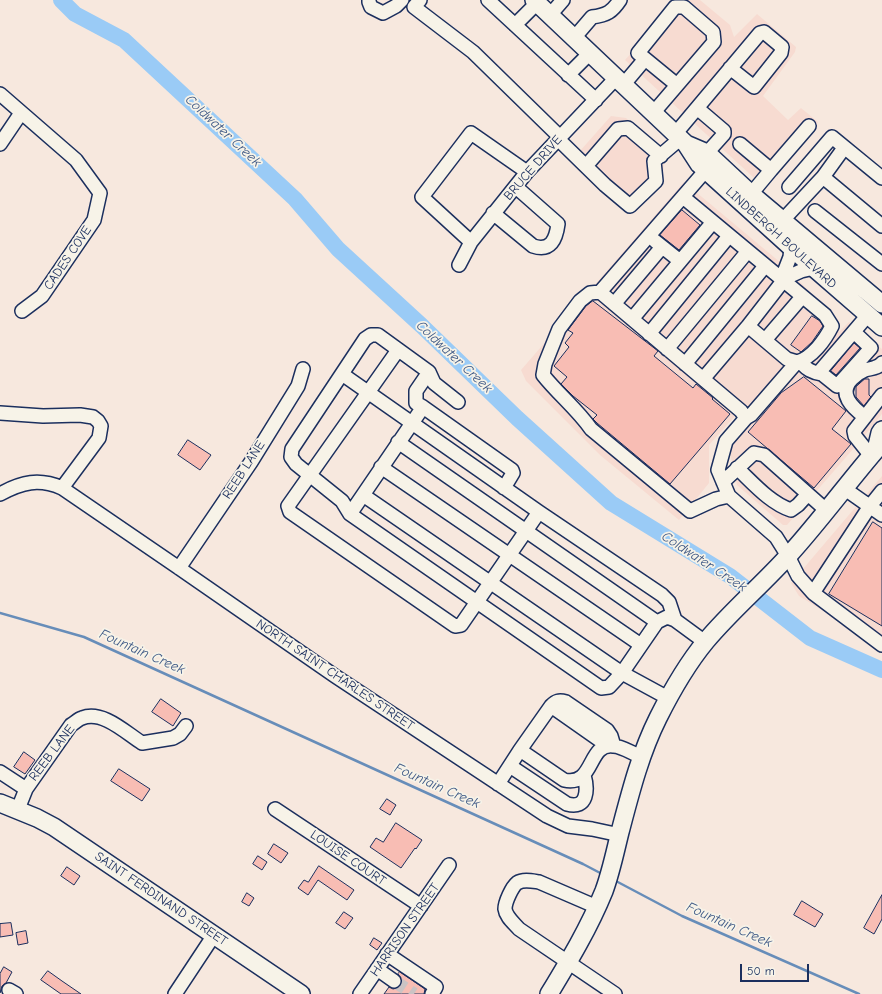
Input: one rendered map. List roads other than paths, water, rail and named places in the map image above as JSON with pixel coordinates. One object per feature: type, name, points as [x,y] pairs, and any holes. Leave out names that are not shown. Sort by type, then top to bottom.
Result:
[{"type":"main road","name":"LINDBERGH BOULEVARD","points":[[536,1],[681,138],[699,164],[791,248],[882,327]]},
{"type":"main road","name":"LINDBERGH BOULEVARD","points":[[681,138],[707,153],[750,194],[882,304]]},
{"type":"main road","points":[[549,994],[585,933],[604,891],[642,757],[657,719],[668,698],[705,642],[737,607],[788,556],[876,451],[882,430]]},
{"type":"main road","name":"SAINT FERDINAND STREET","points":[[0,803],[18,809],[54,827],[301,994]]},
{"type":"street","points":[[369,0],[371,7],[383,13],[396,6],[402,0]]},
{"type":"street","points":[[420,0],[414,7],[473,52],[601,182],[630,206],[656,181],[654,161],[681,138],[697,108],[730,68]]},
{"type":"street","points":[[488,0],[596,100]]},
{"type":"street","points":[[550,15],[563,0]]},
{"type":"street","points":[[598,16],[613,0]]},
{"type":"street","points":[[574,38],[592,17],[603,16],[611,11],[620,0]]},
{"type":"street","points":[[515,25],[536,1]]},
{"type":"street","points":[[654,112],[714,42],[714,32],[684,7],[675,7],[638,53],[677,84]]},
{"type":"street","points":[[568,75],[590,53]]},
{"type":"street","name":"BRUCE DRIVE","points":[[459,265],[471,242],[527,172],[596,100],[621,81],[645,59]]},
{"type":"street","name":"CADES COVE","points":[[0,94],[76,160],[100,193],[94,220],[42,296],[22,311]]},
{"type":"street","points":[[697,108],[724,131],[724,134],[707,153]]},
{"type":"street","points":[[0,144],[21,113]]},
{"type":"street","points":[[750,194],[809,126]]},
{"type":"street","points":[[586,166],[618,129],[628,128],[661,156]]},
{"type":"street","points":[[471,242],[422,197],[471,133],[527,172]]},
{"type":"street","points":[[789,187],[832,137],[882,178]]},
{"type":"street","points":[[740,144],[770,170]]},
{"type":"street","points":[[782,221],[823,177],[844,148]]},
{"type":"street","points":[[706,170],[600,292],[590,293],[580,301],[559,329],[545,364],[543,375],[551,386],[582,416],[591,429],[690,511],[716,498],[729,496]]},
{"type":"street","points":[[823,177],[882,226]]},
{"type":"street","points":[[494,214],[533,246],[540,249],[547,247],[553,241],[557,235],[558,224],[516,187]]},
{"type":"street","points":[[683,197],[782,281],[825,315],[832,326],[827,336],[805,360],[799,362],[726,441],[718,470],[729,496],[776,537],[798,576],[813,594],[882,645]]},
{"type":"street","points":[[815,211],[882,264]]},
{"type":"street","points":[[632,319],[713,222]]},
{"type":"street","points":[[649,236],[680,261]]},
{"type":"street","points":[[649,334],[729,236]]},
{"type":"street","points":[[614,304],[662,247]]},
{"type":"street","points":[[703,379],[748,326],[782,281],[790,257],[791,248]]},
{"type":"street","points":[[667,349],[748,251]]},
{"type":"street","points":[[685,364],[765,266]]},
{"type":"street","points":[[782,281],[801,271],[814,268]]},
{"type":"street","points":[[600,292],[741,411],[746,418]]},
{"type":"street","points":[[765,340],[802,297]]},
{"type":"street","points":[[822,374],[821,370],[868,315]]},
{"type":"street","points":[[748,326],[787,359],[799,362],[812,371],[822,374],[837,386],[871,348],[854,332]]},
{"type":"street","points":[[458,402],[434,383],[429,372],[378,335],[371,335],[365,339],[292,449],[291,457],[296,464],[342,501],[350,514],[601,688],[609,687],[622,673],[657,622],[668,617],[675,620],[705,642]]},
{"type":"street","points":[[398,350],[288,506],[290,512],[455,626],[461,625],[539,512]]},
{"type":"street","points":[[865,417],[849,403],[846,389],[849,382],[864,370],[881,366]]},
{"type":"street","name":"REEB LANE","points":[[179,568],[251,462],[298,386],[303,370]]},
{"type":"street","points":[[429,372],[416,391],[416,403],[512,470],[513,473],[504,488]]},
{"type":"street","points":[[342,374],[504,488],[662,595],[669,602],[675,620]]},
{"type":"street","points":[[876,451],[855,436],[854,431],[882,395]]},
{"type":"street","points":[[350,514],[423,407]]},
{"type":"street","points":[[0,414],[43,416],[80,415],[93,417],[98,420],[101,426],[99,438],[62,488]]},
{"type":"street","points":[[398,442],[657,622]]},
{"type":"street","points":[[723,482],[754,452],[764,455],[826,510]]},
{"type":"street","points":[[382,467],[641,645]]},
{"type":"street","points":[[737,468],[766,494],[784,507],[791,510],[808,494]]},
{"type":"street","name":"NORTH SAINT CHARLES STREET","points":[[0,494],[11,488],[27,483],[44,482],[62,488],[335,676],[547,816],[568,826],[592,829],[619,840]]},
{"type":"street","points":[[845,489],[882,515]]},
{"type":"street","points":[[813,594],[870,506],[882,491]]},
{"type":"street","points":[[362,495],[622,673],[668,698]]},
{"type":"street","points":[[498,784],[520,750],[553,705],[566,702],[606,730],[611,736],[608,747],[595,756],[584,775],[579,780],[572,782],[564,780],[520,750]]},
{"type":"street","points":[[553,705],[570,726],[608,747],[642,757]]},
{"type":"street","name":"REEB LANE","points":[[18,809],[26,789],[72,725],[82,718],[96,716],[110,722],[142,744],[173,738],[180,734],[186,726]]},
{"type":"street","points":[[510,766],[567,804],[573,806],[580,804],[584,799],[586,787],[584,775]]},
{"type":"street","points":[[0,772],[26,789]]},
{"type":"street","name":"LOUISE COURT","points":[[275,809],[421,906]]},
{"type":"street","name":"HARRISON STREET","points":[[364,992],[387,954],[449,865]]},
{"type":"street","points":[[596,907],[539,882],[529,880],[517,883],[508,895],[505,908],[509,919],[519,929],[616,994]]},
{"type":"street","points":[[175,994],[214,935]]},
{"type":"street","points":[[387,954],[436,987],[432,994]]},
{"type":"street","points":[[377,970],[394,981]]},
{"type":"waterway","name":"Coldwater Creek","points":[[61,0],[75,14],[124,40],[295,199],[338,249],[422,326],[517,418],[611,503],[730,576],[810,638],[882,670]]},
{"type":"waterway","name":"Fountain Creek","points":[[0,613],[84,637],[583,864],[604,875]]},
{"type":"waterway","name":"Fountain Creek","points":[[614,880],[682,916],[859,994]]},
{"type":"tunnel","points":[[394,981],[414,994]]}]
